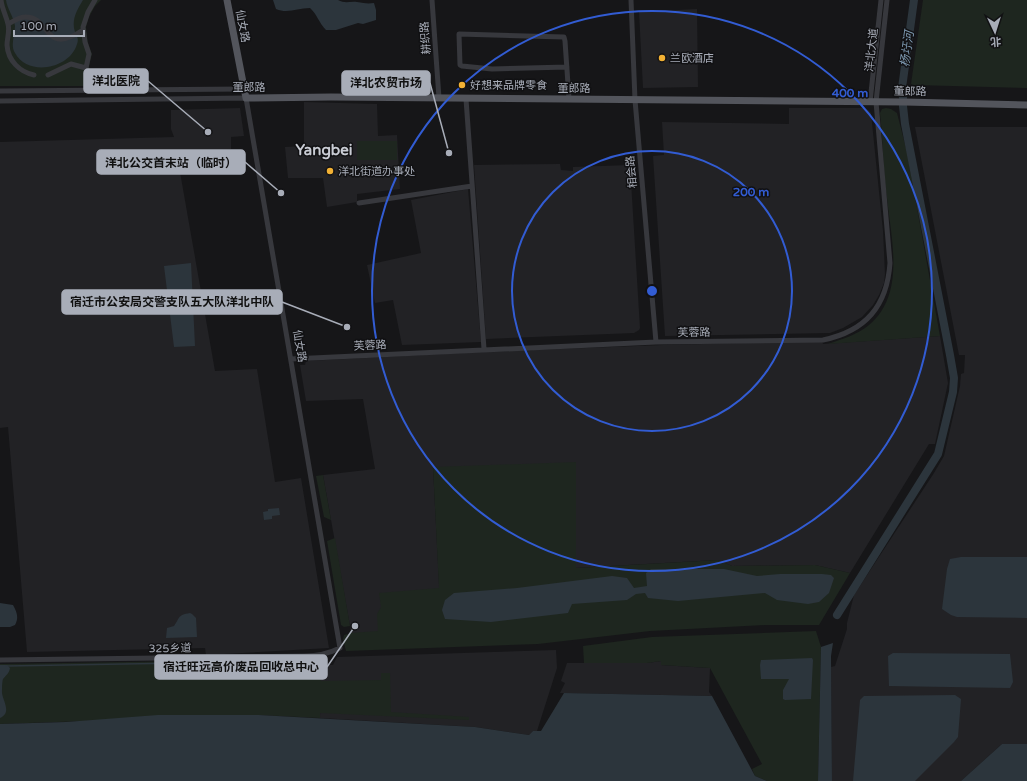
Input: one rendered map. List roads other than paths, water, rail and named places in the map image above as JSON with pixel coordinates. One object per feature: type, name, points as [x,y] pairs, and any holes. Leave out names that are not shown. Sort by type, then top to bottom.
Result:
[{"type":"main road","name":"仙女路","points":[[227,0],[246,98]]},
{"type":"main road","name":"董郎路","points":[[246,98],[331,97],[569,99],[1027,105]]},
{"type":"street","points":[[1,0],[3,11],[10,23],[7,46],[11,59],[20,69],[34,75]]},
{"type":"street","points":[[10,23],[25,17],[33,18],[40,23],[49,35],[57,39],[70,38],[81,31],[88,12],[95,0]]},
{"type":"street","name":"耕织路","points":[[432,0],[439,98]]},
{"type":"street","name":"相会路","points":[[631,0],[635,100],[656,342]]},
{"type":"street","name":"洋北大道","points":[[873,102],[881,0]]},
{"type":"street","name":"洋北大道","points":[[873,102],[887,0]]},
{"type":"street","points":[[81,31],[89,54],[86,68],[88,90]]},
{"type":"street","points":[[567,67],[492,69],[462,66],[460,65],[459,34],[563,36],[565,39],[567,67],[569,99]]},
{"type":"street","points":[[48,75],[71,64],[86,68]]},
{"type":"street","name":"董郎路","points":[[0,92],[244,89]]},
{"type":"street","name":"董郎路","points":[[0,101],[246,98]]},
{"type":"street","name":"仙女路","points":[[246,98],[340,648]]},
{"type":"street","points":[[466,99],[484,349]]},
{"type":"street","name":"芙蓉路","points":[[291,359],[656,342],[823,340],[845,334],[859,326],[873,314],[884,297],[889,279],[890,263],[873,102]]},
{"type":"street","points":[[359,204],[472,186]]},
{"type":"street","name":"325乡道","points":[[0,660],[304,656],[324,654],[340,648]]},
{"type":"waterway","name":"杨圩河","points":[[903,98],[902,88],[914,0]]},
{"type":"waterway","points":[[837,615],[938,454],[953,392],[954,378],[950,355],[905,124],[903,106]]},
{"type":"waterway","points":[[6,666],[294,661]]},
{"type":"place","name":"兰欧酒店","points":[[662,58]]},
{"type":"place","name":"好想来品牌零食","points":[[462,85]]},
{"type":"place","name":"洋北医院","points":[[208,132]]},
{"type":"place","name":"洋北农贸市场","points":[[449,153]]},
{"type":"place","name":"洋北街道办事处","points":[[330,171]]},
{"type":"place","name":"洋北公交首末站（临时）","points":[[281,193]]},
{"type":"place","name":"宿迁市公安局交警支队五大队洋北中队","points":[[347,327]]},
{"type":"place","name":"宿迁旺远高价废品回收总中心","points":[[355,626]]},
{"type":"district","name":"Yangbei","points":[[324,150]]}]
